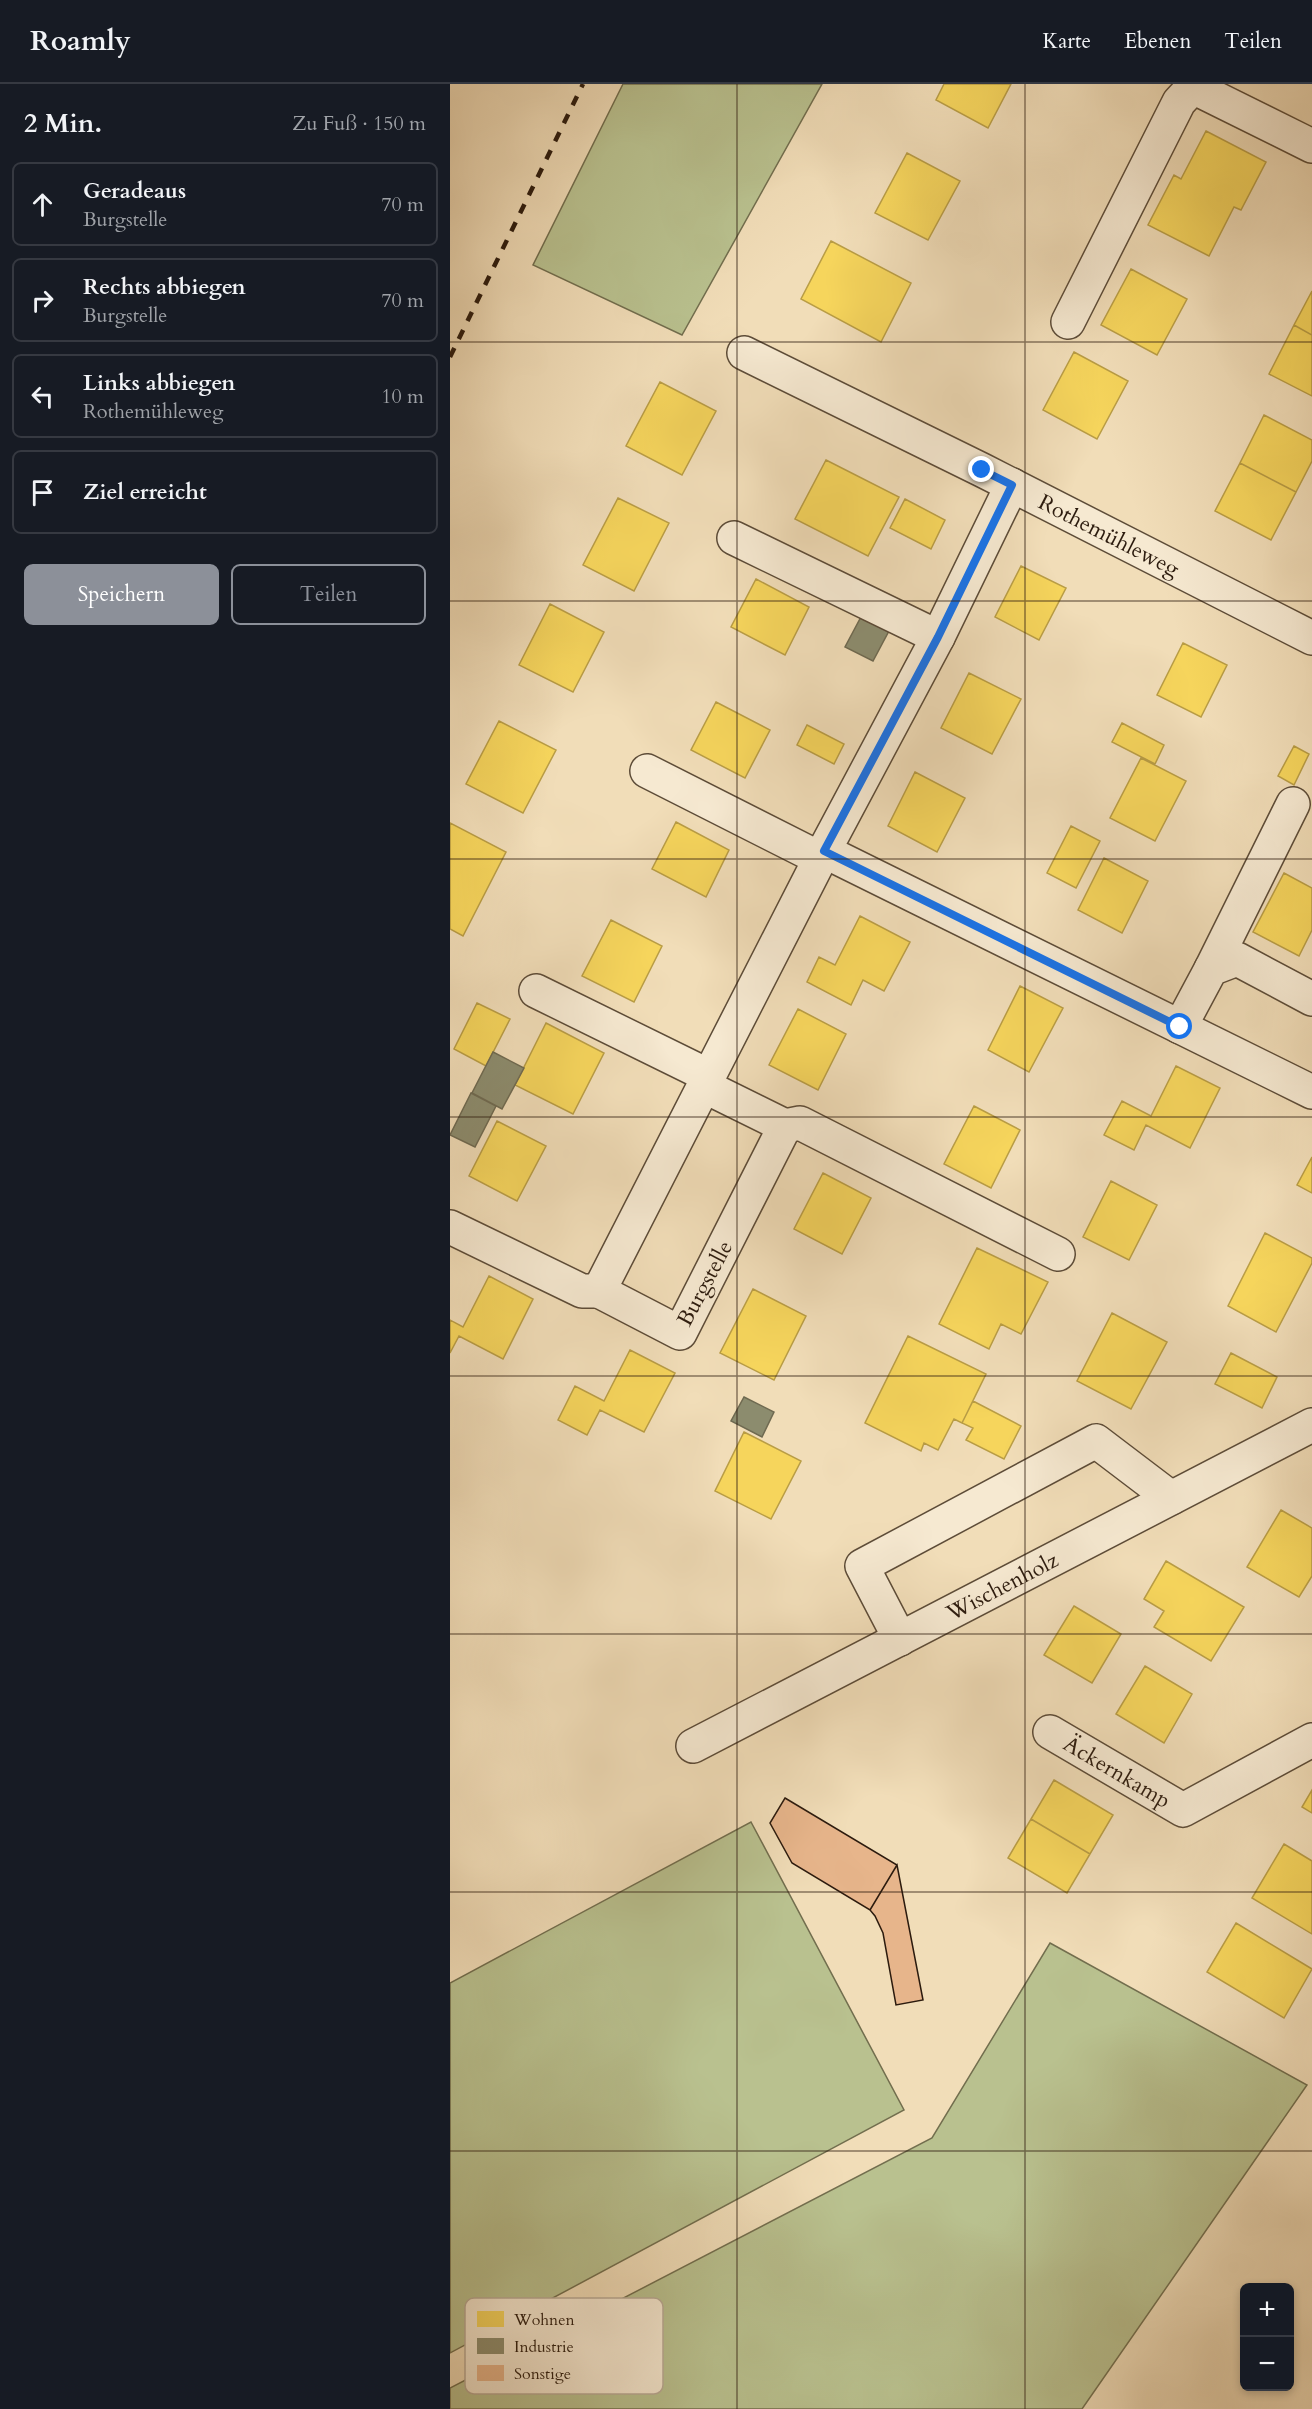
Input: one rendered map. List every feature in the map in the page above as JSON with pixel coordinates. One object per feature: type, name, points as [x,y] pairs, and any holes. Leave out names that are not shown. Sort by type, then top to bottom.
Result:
[{"type":"street","points":[[1068,322],[1179,102],[1193,86],[1312,146]]},
{"type":"street","name":"Rothemühleweg","points":[[744,353],[1012,485],[1312,638]]},
{"type":"street","points":[[450,1227],[582,1290],[599,1291],[938,637],[1012,485]]},
{"type":"street","points":[[734,538],[938,637]]},
{"type":"street","points":[[647,771],[1312,1092]]},
{"type":"street","points":[[1180,1027],[1293,804]]},
{"type":"street","points":[[1211,969],[1237,959],[1312,999]]},
{"type":"street","points":[[536,991],[707,1081],[785,1126],[800,1123],[1058,1254]]},
{"type":"street","name":"Burgstelle","points":[[599,1291],[680,1334],[785,1126]]},
{"type":"street","name":"Wischenholz","points":[[693,1746],[1312,1425]]},
{"type":"street","points":[[900,1639],[862,1566],[1096,1441],[1171,1498]]},
{"type":"street","name":"Äckernkamp","points":[[1050,1732],[1183,1810],[1312,1740]]},
{"type":"green space","points":[[623,84],[822,84],[682,335],[533,265]]},
{"type":"green space","points":[[751,1822],[904,2110],[553,2298],[465,2298],[465,2345],[450,2353],[450,1983]]},
{"type":"green space","points":[[1050,1943],[1307,2085],[1082,2409],[450,2409],[450,2388],[465,2380],[465,2394],[663,2394],[663,2298],[624,2298],[932,2138]]},
{"type":"building: Wohnen","points":[[944,84],[1011,84],[988,128],[936,100]]},
{"type":"building: Wohnen","points":[[1206,131],[1266,162],[1241,210],[1234,207],[1209,256],[1148,225],[1174,175],[1181,179]]},
{"type":"building: Wohnen","points":[[907,153],[960,181],[928,240],[875,213]]},
{"type":"building: Wohnen","points":[[831,241],[911,283],[881,342],[801,299]]},
{"type":"building: Wohnen","points":[[1131,269],[1187,299],[1157,355],[1101,325]]},
{"type":"building: Wohnen","points":[[1312,291],[1312,335],[1294,325]]},
{"type":"building: Wohnen","points":[[1294,325],[1312,335],[1312,396],[1269,374]]},
{"type":"building: Wohnen","points":[[1074,352],[1128,381],[1097,439],[1043,410]]},
{"type":"building: Wohnen","points":[[660,382],[716,411],[682,475],[626,446]]},
{"type":"building: Wohnen","points":[[1264,415],[1312,440],[1312,461],[1296,492],[1240,463]]},
{"type":"building: Wohnen","points":[[826,460],[899,497],[868,556],[795,519]]},
{"type":"building: Wohnen","points":[[1240,463],[1296,492],[1271,540],[1215,511]]},
{"type":"building: Wohnen","points":[[618,498],[669,523],[634,591],[583,565]]},
{"type":"building: Wohnen","points":[[905,499],[945,520],[931,549],[890,528]]},
{"type":"building: Wohnen","points":[[1021,566],[1066,588],[1039,640],[995,617]]},
{"type":"building: Wohnen","points":[[756,579],[809,607],[785,655],[731,627]]},
{"type":"building: Wohnen","points":[[550,604],[604,632],[573,692],[519,665]]},
{"type":"building: Wohnen","points":[[1183,643],[1227,665],[1201,717],[1157,695]]},
{"type":"building: Wohnen","points":[[969,673],[1021,699],[992,754],[941,728]]},
{"type":"building: Wohnen","points":[[716,702],[770,730],[745,778],[691,750]]},
{"type":"building: Wohnen","points":[[499,721],[556,750],[523,813],[466,784]]},
{"type":"building: Wohnen","points":[[1122,723],[1164,745],[1155,764],[1112,742]]},
{"type":"building: Wohnen","points":[[807,725],[844,744],[834,764],[797,745]]},
{"type":"building: Wohnen","points":[[1294,746],[1309,754],[1294,785],[1278,776]]},
{"type":"building: Wohnen","points":[[1141,758],[1186,781],[1155,841],[1110,818]]},
{"type":"building: Wohnen","points":[[915,772],[965,798],[937,852],[888,826]]},
{"type":"building: Wohnen","points":[[676,822],[729,850],[706,897],[652,869]]},
{"type":"building: Wohnen","points":[[450,823],[506,852],[463,936],[450,929]]},
{"type":"building: Wohnen","points":[[1071,826],[1100,841],[1076,888],[1047,873]]},
{"type":"building: Wohnen","points":[[1104,858],[1148,881],[1122,933],[1078,910]]},
{"type":"building: Wohnen","points":[[1284,873],[1312,888],[1312,930],[1299,956],[1253,932]]},
{"type":"building: Wohnen","points":[[860,916],[910,942],[884,991],[863,980],[851,1005],[807,982],[819,957],[835,965]]},
{"type":"building: Wohnen","points":[[611,920],[662,946],[634,1002],[582,976]]},
{"type":"building: Wohnen","points":[[1020,986],[1063,1008],[1029,1072],[988,1050]]},
{"type":"building: Wohnen","points":[[477,1003],[510,1019],[486,1066],[454,1049]]},
{"type":"building: Wohnen","points":[[798,1009],[846,1034],[818,1090],[769,1065]]},
{"type":"building: Wohnen","points":[[546,1023],[604,1053],[573,1114],[515,1085]]},
{"type":"building: Wohnen","points":[[1176,1066],[1220,1088],[1190,1148],[1146,1125],[1134,1150],[1104,1135],[1122,1101],[1151,1116]]},
{"type":"building: Wohnen","points":[[974,1106],[1020,1130],[991,1188],[944,1164]]},
{"type":"building: Wohnen","points":[[497,1121],[546,1146],[517,1201],[469,1176]]},
{"type":"building: Wohnen","points":[[1312,1157],[1312,1193],[1297,1185]]},
{"type":"building: Wohnen","points":[[823,1173],[871,1198],[842,1254],[794,1229]]},
{"type":"building: Wohnen","points":[[1111,1181],[1157,1205],[1129,1260],[1083,1237]]},
{"type":"building: Wohnen","points":[[1265,1233],[1312,1258],[1312,1263],[1276,1332],[1228,1306]]},
{"type":"building: Wohnen","points":[[977,1248],[1048,1282],[1021,1334],[1001,1324],[989,1349],[939,1324]]},
{"type":"building: Wohnen","points":[[489,1276],[533,1299],[503,1359],[459,1336],[450,1353],[450,1320],[463,1327]]},
{"type":"building: Wohnen","points":[[753,1289],[806,1316],[774,1380],[720,1353]]},
{"type":"building: Wohnen","points":[[1112,1313],[1167,1342],[1131,1409],[1077,1381]]},
{"type":"building: Wohnen","points":[[908,1336],[986,1374],[962,1423],[954,1419],[938,1450],[924,1443],[921,1451],[865,1423]]},
{"type":"building: Wohnen","points":[[630,1350],[675,1373],[644,1432],[600,1410],[587,1435],[558,1420],[575,1386],[604,1401]]},
{"type":"building: Wohnen","points":[[1231,1353],[1277,1377],[1262,1408],[1215,1384]]},
{"type":"building: Wohnen","points":[[973,1401],[1021,1426],[1004,1459],[966,1440],[973,1428],[962,1423]]},
{"type":"building: Wohnen","points":[[744,1432],[801,1461],[771,1519],[715,1491]]},
{"type":"building: Wohnen","points":[[1281,1510],[1312,1528],[1312,1576],[1299,1597],[1247,1567]]},
{"type":"building: Wohnen","points":[[1166,1561],[1244,1607],[1211,1661],[1154,1627],[1164,1611],[1144,1599]]},
{"type":"building: Wohnen","points":[[1074,1606],[1121,1634],[1092,1683],[1044,1655]]},
{"type":"building: Wohnen","points":[[1145,1666],[1192,1694],[1164,1743],[1116,1714]]},
{"type":"building: Wohnen","points":[[1054,1780],[1113,1815],[1090,1854],[1031,1819]]},
{"type":"building: Wohnen","points":[[1312,1790],[1312,1813],[1302,1807]]},
{"type":"building: Wohnen","points":[[1031,1819],[1090,1854],[1067,1893],[1008,1858]]},
{"type":"building: Wohnen","points":[[1284,1844],[1312,1861],[1312,1934],[1252,1898]]},
{"type":"building: Wohnen","points":[[1236,1923],[1312,1969],[1284,2018],[1207,1972]]},
{"type":"building: Industrie","points":[[862,615],[890,629],[873,661],[845,647]]},
{"type":"building: Industrie","points":[[493,1052],[524,1068],[502,1109],[472,1093]]},
{"type":"building: Industrie","points":[[471,1093],[496,1106],[475,1147],[450,1135]]},
{"type":"building: Industrie","points":[[744,1397],[774,1412],[762,1437],[731,1421]]},
{"type":"building: Sonstige","points":[[785,1798],[897,1865],[870,1910],[792,1863],[770,1823]]},
{"type":"building: Sonstige","points":[[897,1865],[923,2000],[896,2005],[883,1933],[870,1910]]},
{"type":"railway","points":[[450,357],[583,84]]},
{"type":"route","points":[[982,470],[1012,485],[938,637],[824,851],[1180,1027]]}]
